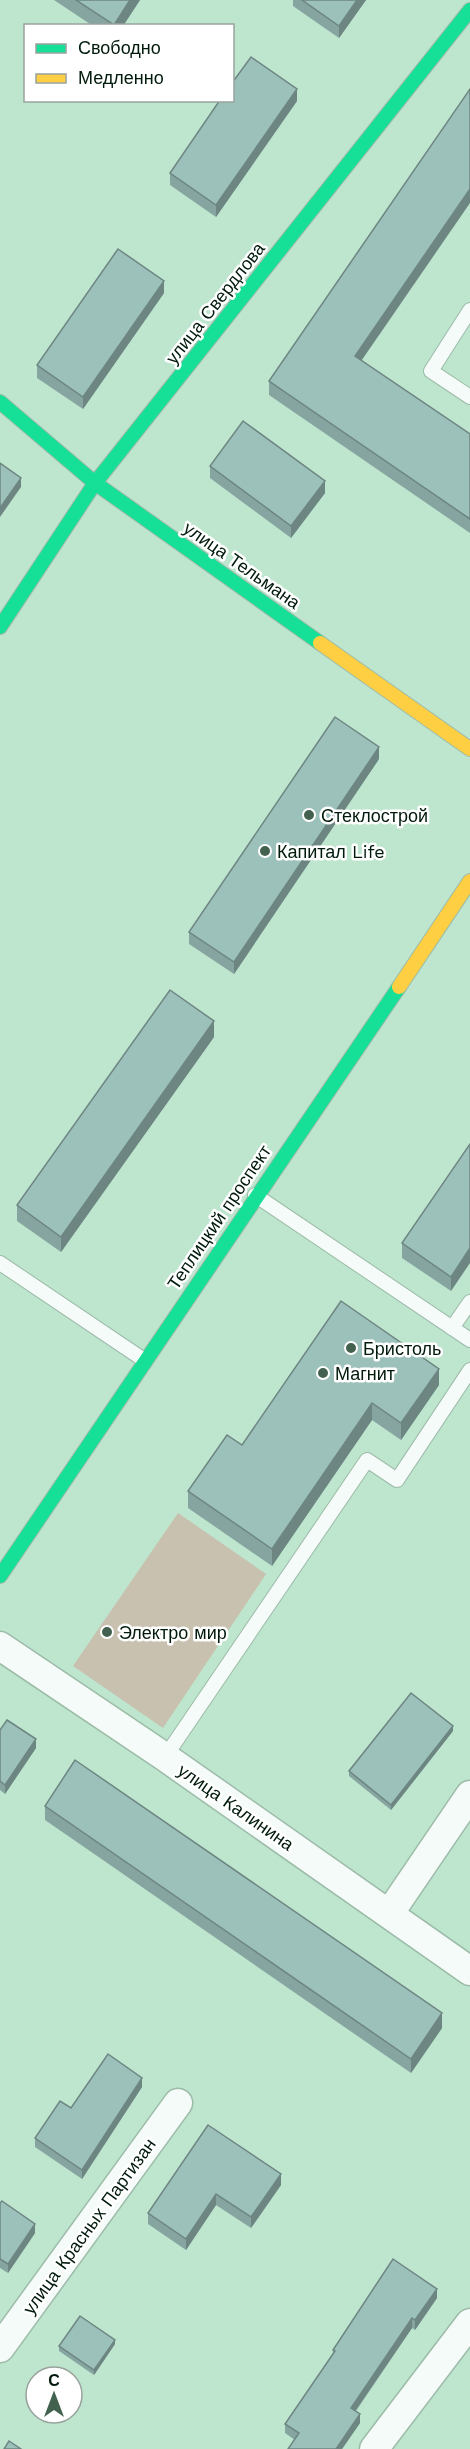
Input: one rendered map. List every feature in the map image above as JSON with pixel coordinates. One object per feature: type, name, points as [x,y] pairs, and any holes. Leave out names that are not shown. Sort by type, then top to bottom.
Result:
[{"type":"street","name":"улица Свердлова","points":[[0,627],[95,483],[470,10]]},
{"type":"street","name":"улица Тельмана","points":[[0,402],[95,483],[470,748]]},
{"type":"street","name":"Теплицкий проспект","points":[[0,1576],[255,1195],[470,881]]},
{"type":"street","name":"улица Калинина","points":[[0,1646],[165,1757],[470,1971]]},
{"type":"street","points":[[389,1914],[470,1795]]},
{"type":"street","name":"улица Красных Партизан","points":[[0,2348],[178,2103]]},
{"type":"street","points":[[374,2449],[470,2323]]},
{"type":"lane","points":[[470,310],[431,371],[470,398]]},
{"type":"lane","points":[[255,1195],[470,1340]]},
{"type":"lane","points":[[0,1263],[144,1360]]},
{"type":"lane","points":[[452,1328],[470,1302]]},
{"type":"lane","points":[[165,1757],[367,1460],[397,1480],[470,1371]]},
{"type":"shaded area","points":[[178,1513],[266,1574],[163,1728],[73,1666]]},
{"type":"building","points":[[76,0],[130,0],[112,24]]},
{"type":"building","points":[[302,0],[357,0],[339,26]]},
{"type":"building","points":[[251,57],[297,89],[216,205],[170,173],[219,102],[234,102],[234,80]]},
{"type":"building","points":[[470,89],[470,189],[355,356],[470,434],[470,519],[269,381]]},
{"type":"building","points":[[118,249],[164,281],[83,397],[37,365]]},
{"type":"building","points":[[243,421],[325,481],[291,526],[210,466]]},
{"type":"building","points":[[0,463],[21,478],[0,508]]},
{"type":"building","name":"Стеклострой","points":[[335,717],[379,747],[234,962],[189,932]]},
{"type":"building","points":[[170,990],[214,1021],[61,1237],[17,1205]]},
{"type":"building","points":[[470,1144],[470,1248],[451,1277],[402,1243]]},
{"type":"building","points":[[341,1301],[439,1369],[401,1423],[372,1403],[272,1549],[188,1491],[227,1435],[242,1445]]},
{"type":"building","points":[[411,1693],[453,1726],[391,1805],[349,1771]]},
{"type":"building","points":[[7,1720],[36,1739],[5,1785],[0,1781],[0,1730]]},
{"type":"building","points":[[75,1760],[442,2013],[411,2059],[45,1806]]},
{"type":"building","points":[[108,2054],[142,2078],[82,2170],[35,2138],[60,2101],[71,2108]]},
{"type":"building","points":[[208,2125],[281,2174],[251,2217],[216,2194],[186,2239],[148,2213]]},
{"type":"building","points":[[2,2201],[35,2224],[8,2264],[0,2259],[0,2203]]},
{"type":"building","points":[[393,2259],[437,2289],[415,2320],[412,2318],[351,2408],[360,2414],[336,2449],[288,2449],[299,2433],[285,2424],[335,2351],[333,2350]]},
{"type":"building","points":[[80,2316],[115,2340],[94,2370],[59,2346]]},
{"type":"building","points":[[9,2441],[21,2449],[4,2449]]},
{"type":"traffic: fast","points":[[0,627],[95,483],[470,10]]},
{"type":"traffic: fast","points":[[0,402],[95,483],[320,643]]},
{"type":"traffic: fast","points":[[0,1576],[399,987]]},
{"type":"traffic: slow","points":[[320,643],[470,749]]},
{"type":"traffic: slow","points":[[399,987],[470,881]]},
{"type":"place","name":"Стеклострой","points":[[309,815]]},
{"type":"place","name":"Капитал Life","points":[[265,851]]},
{"type":"place","name":"Бристоль","points":[[351,1348]]},
{"type":"place","name":"Магнит","points":[[323,1373]]},
{"type":"place","name":"Электро мир","points":[[107,1632]]}]
